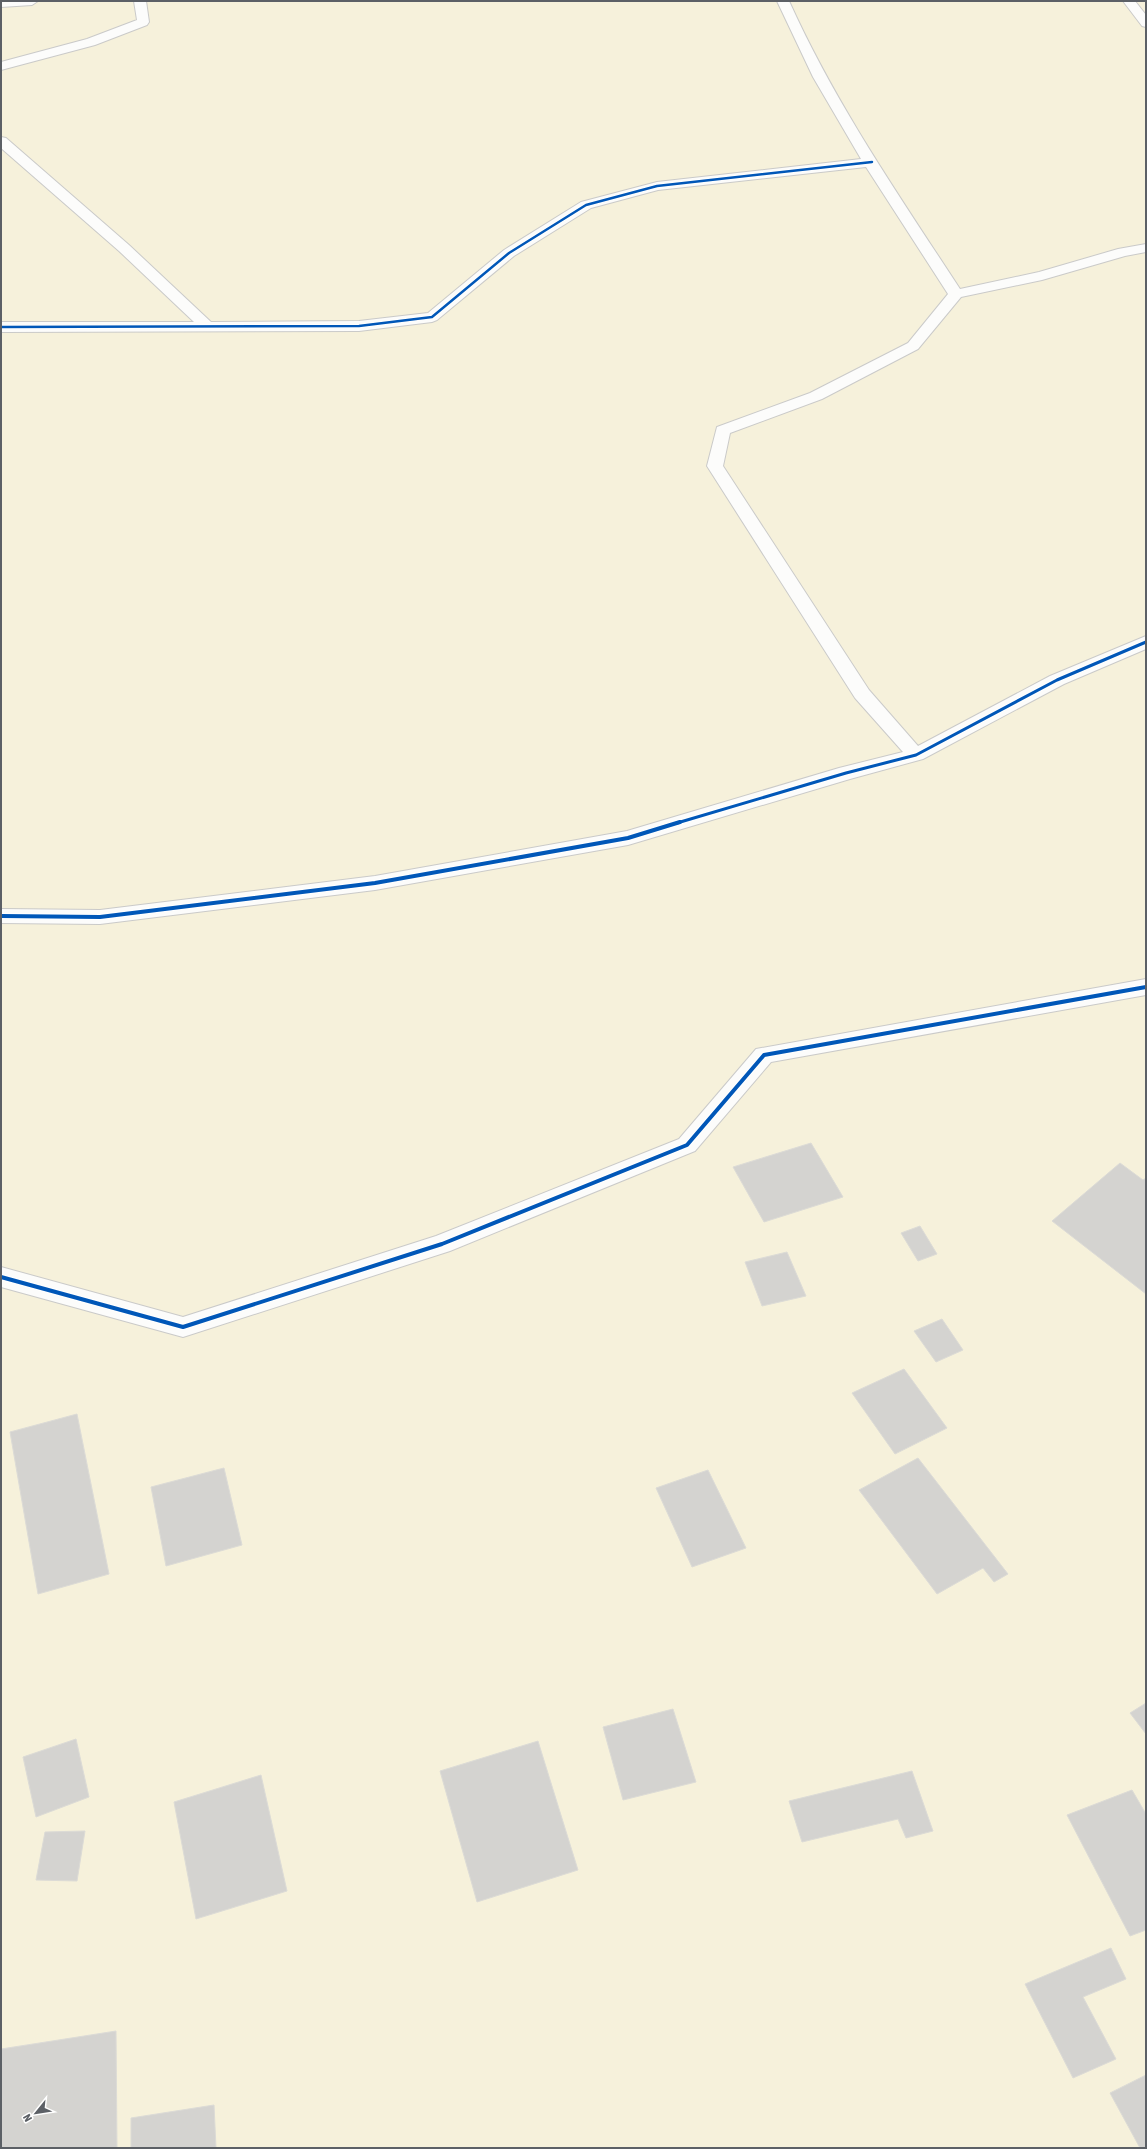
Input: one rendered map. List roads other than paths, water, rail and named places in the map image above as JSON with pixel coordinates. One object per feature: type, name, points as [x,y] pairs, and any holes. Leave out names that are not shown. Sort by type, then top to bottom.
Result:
[{"type":"street","points":[[1,3],[32,1]]},
{"type":"street","points":[[1,66],[91,42],[144,22],[140,1]]},
{"type":"street","points":[[783,1],[794,28],[841,113],[956,294]]},
{"type":"street","points":[[1129,1],[1146,23]]},
{"type":"street","points":[[1,141],[124,248],[206,326]]},
{"type":"street","points":[[1,327],[359,326],[432,317],[509,253],[586,205],[657,186],[872,162]]},
{"type":"street","points":[[916,755],[862,694],[778,566],[715,466],[723,430],[816,396],[913,346],[956,294],[1042,276],[1122,252],[1146,248]]},
{"type":"street","points":[[1,916],[100,917],[383,882],[628,838],[846,773],[916,755],[1057,680],[1146,642]]},
{"type":"street","points":[[1,1277],[183,1327],[442,1244],[688,1145],[764,1055],[1146,988]]}]
